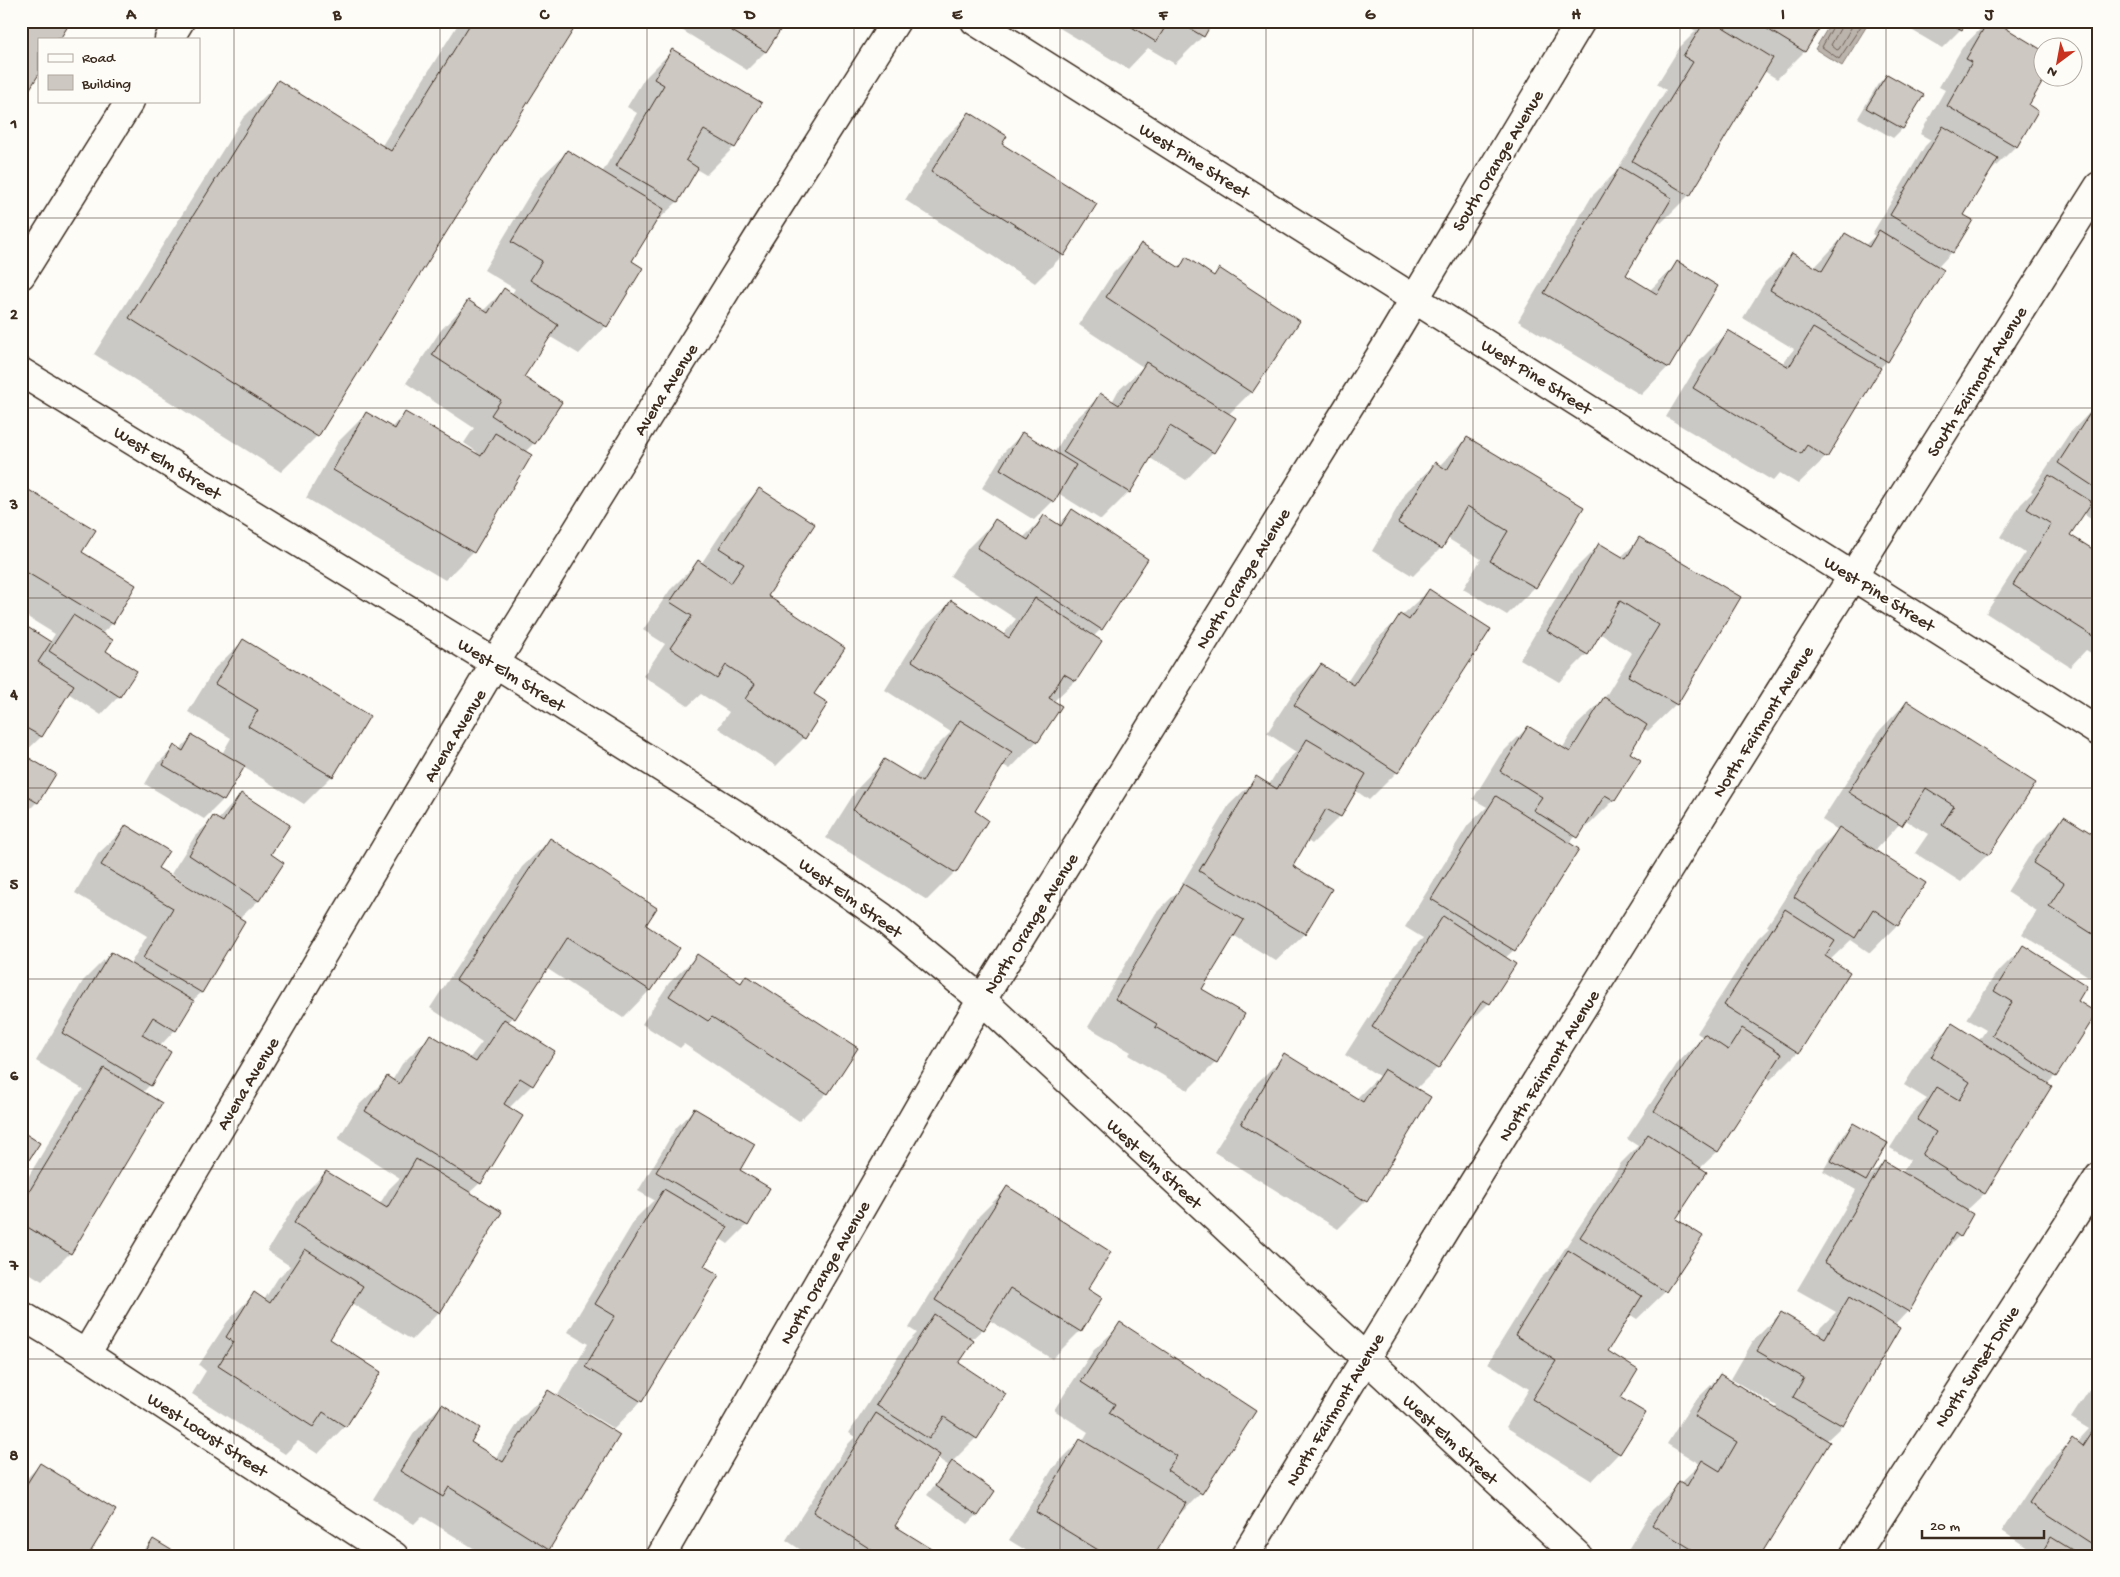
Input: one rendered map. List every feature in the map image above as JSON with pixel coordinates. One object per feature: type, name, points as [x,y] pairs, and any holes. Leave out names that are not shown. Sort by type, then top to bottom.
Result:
[{"type":"street","points":[[170,38],[180,21]]},
{"type":"street","name":"Avena Avenue","points":[[86,1354],[495,663],[757,240],[896,21]]},
{"type":"street","name":"West Pine Street","points":[[975,21],[2099,732]]},
{"type":"street","name":"South Orange Avenue","points":[[1414,300],[1581,21]]},
{"type":"street","points":[[21,275],[129,102]]},
{"type":"street","name":"South Fairmont Avenue","points":[[1853,576],[2099,186]]},
{"type":"street","name":"North Orange Avenue","points":[[661,1556],[982,1000],[1414,300]]},
{"type":"street","name":"West Elm Street","points":[[21,372],[495,663],[743,819],[882,917],[982,1000],[1578,1556]]},
{"type":"street","name":"North Fairmont Avenue","points":[[1245,1556],[1365,1359],[1853,576]]},
{"type":"street","name":"North Sunset Drive","points":[[1854,1556],[2099,1177]]},
{"type":"street","name":"West Locust Street","points":[[21,1315],[86,1354],[394,1556]]},
{"type":"water","points":[[1832,21],[1863,21],[1868,24],[1842,66],[1815,49]]},
{"type":"building","points":[[21,21],[60,21],[68,26],[61,38],[38,38],[38,76],[26,95],[21,91]]},
{"type":"building","points":[[472,21],[579,21],[318,437],[129,318],[278,80],[391,151]]},
{"type":"building","points":[[716,21],[786,21],[766,52]]},
{"type":"building","points":[[1122,21],[1169,21],[1156,42]]},
{"type":"building","points":[[1177,21],[1213,21],[1204,37]]},
{"type":"building","points":[[1705,21],[1713,21],[1773,58],[1690,196],[1632,161],[1693,62],[1683,56]]},
{"type":"building","points":[[1754,21],[1824,21],[1805,52]]},
{"type":"building","points":[[1946,21],[1967,21],[1962,30]]},
{"type":"building","points":[[1988,21],[1994,21],[2032,44],[2032,88],[2039,88],[2029,105],[2038,111],[2017,147],[1947,106],[1972,62],[1966,59]]},
{"type":"building","points":[[672,49],[762,103],[735,148],[704,130],[686,160],[698,168],[678,202],[616,166],[664,85],[654,79]]},
{"type":"building","points":[[1887,74],[1924,95],[1903,129],[1866,108]]},
{"type":"building","points":[[969,112],[1007,136],[1002,144],[1097,204],[1064,256],[931,172]]},
{"type":"building","points":[[1943,126],[1998,159],[1964,215],[1973,220],[1953,253],[1890,215]]},
{"type":"building","points":[[567,150],[664,209],[632,261],[643,268],[607,327],[530,280],[542,261],[511,242]]},
{"type":"building","points":[[1620,167],[1672,198],[1626,275],[1657,294],[1677,261],[1718,286],[1669,368],[1544,293]]},
{"type":"building","points":[[1879,230],[1944,270],[1888,362],[1770,290],[1792,253],[1822,271],[1845,233],[1869,247]]},
{"type":"building","points":[[1141,243],[1180,268],[1186,257],[1214,276],[1219,268],[1300,321],[1252,393],[1106,297]]},
{"type":"building","points":[[504,288],[558,325],[524,377],[562,402],[535,444],[491,415],[501,400],[432,355],[468,300],[488,313]]},
{"type":"building","points":[[1813,328],[1881,368],[1827,458],[1807,445],[1801,454],[1693,388],[1728,330],[1789,367]]},
{"type":"building","points":[[1146,362],[1236,418],[1214,453],[1170,426],[1130,493],[1063,452],[1100,393],[1119,405]]},
{"type":"building","points":[[2096,404],[2099,406],[2099,490],[2058,463]]},
{"type":"building","points":[[366,412],[395,429],[405,412],[481,456],[495,433],[532,455],[474,553],[333,470]]},
{"type":"building","points":[[1022,432],[1076,465],[1054,502],[1000,469]]},
{"type":"building","points":[[1467,437],[1584,507],[1536,588],[1490,561],[1508,531],[1467,506],[1442,549],[1398,523],[1435,462],[1447,470]]},
{"type":"building","points":[[2049,475],[2092,502],[2070,535],[2099,553],[2099,640],[2013,585],[2051,524],[2027,509]]},
{"type":"building","points":[[22,486],[96,530],[82,552],[136,585],[113,624],[21,569]]},
{"type":"building","points":[[759,488],[815,524],[768,596],[845,648],[814,694],[828,703],[805,739],[745,699],[755,684],[726,665],[717,679],[670,648],[692,616],[670,602],[698,560],[731,583],[744,564],[719,548]]},
{"type":"building","points":[[1072,509],[1148,559],[1102,630],[977,548],[995,519],[1028,540],[1044,515],[1061,526]]},
{"type":"building","points":[[1639,537],[1741,597],[1677,705],[1628,676],[1659,625],[1620,601],[1588,655],[1547,631],[1599,543],[1626,559]]},
{"type":"building","points":[[1429,589],[1491,629],[1398,773],[1294,705],[1321,664],[1354,685],[1400,614],[1409,620]]},
{"type":"building","points":[[1035,598],[1102,641],[1076,681],[1064,674],[1049,698],[1062,706],[1038,742],[912,661],[951,600],[1009,638]]},
{"type":"building","points":[[73,615],[113,640],[106,651],[137,671],[120,697],[49,651]]},
{"type":"building","points":[[21,623],[51,642],[38,662],[74,685],[42,737],[21,725]]},
{"type":"building","points":[[243,639],[370,716],[333,777],[248,726],[258,710],[215,684]]},
{"type":"building","points":[[1604,697],[1647,725],[1630,753],[1641,760],[1615,801],[1605,795],[1578,838],[1533,810],[1542,797],[1500,771],[1528,726],[1570,752]]},
{"type":"building","points":[[1907,701],[2036,783],[1989,855],[1942,825],[1954,806],[1926,788],[1902,826],[1848,792]]},
{"type":"building","points":[[960,720],[1012,752],[975,811],[988,820],[956,873],[853,810],[884,759],[922,782]]},
{"type":"building","points":[[192,735],[245,766],[224,801],[163,765],[174,745],[183,751]]},
{"type":"building","points":[[1307,739],[1366,774],[1341,817],[1326,809],[1293,866],[1332,889],[1305,934],[1199,871],[1256,776],[1277,789]]},
{"type":"building","points":[[21,753],[56,774],[38,803],[28,797],[21,808]]},
{"type":"building","points":[[241,793],[290,825],[271,854],[284,863],[259,901],[189,855],[213,816],[223,822]]},
{"type":"building","points":[[1496,796],[1579,849],[1515,951],[1431,899]]},
{"type":"building","points":[[2064,816],[2099,838],[2099,938],[2049,906],[2064,883],[2033,863]]},
{"type":"building","points":[[126,825],[169,851],[158,868],[245,921],[202,993],[143,958],[173,908],[101,865]]},
{"type":"building","points":[[1839,827],[1926,883],[1898,926],[1873,909],[1855,938],[1794,897]]},
{"type":"building","points":[[550,838],[657,908],[646,925],[680,948],[651,991],[568,937],[515,1019],[456,980]]},
{"type":"building","points":[[1183,884],[1244,920],[1202,989],[1245,1014],[1217,1063],[1155,1027],[1157,1024],[1115,999]]},
{"type":"building","points":[[1785,909],[1835,941],[1825,956],[1850,972],[1799,1053],[1724,1005]]},
{"type":"building","points":[[1443,916],[1516,964],[1490,1004],[1483,1000],[1438,1069],[1372,1027]]},
{"type":"building","points":[[2023,945],[2087,986],[2078,1001],[2097,1013],[2056,1077],[1992,1035],[2012,1002],[1994,991]]},
{"type":"building","points":[[111,952],[194,1001],[176,1031],[153,1017],[142,1035],[171,1052],[151,1086],[62,1033]]},
{"type":"building","points":[[697,954],[741,983],[746,975],[858,1048],[828,1094],[712,1017],[708,1021],[669,996]]},
{"type":"building","points":[[504,1019],[555,1051],[533,1086],[520,1078],[504,1104],[523,1116],[481,1184],[365,1111],[387,1076],[399,1084],[430,1034],[476,1062]]},
{"type":"building","points":[[1952,1023],[2052,1086],[1985,1194],[1922,1155],[1936,1132],[1917,1120],[1937,1087],[1959,1100],[1970,1082],[1931,1057]]},
{"type":"building","points":[[1742,1028],[1782,1054],[1718,1152],[1654,1111],[1704,1034],[1728,1050]]},
{"type":"building","points":[[1284,1053],[1363,1102],[1384,1069],[1431,1097],[1367,1202],[1241,1124]]},
{"type":"building","points":[[104,1068],[162,1103],[71,1254],[21,1223],[21,1205]]},
{"type":"building","points":[[694,1108],[755,1144],[740,1170],[770,1188],[748,1226],[656,1172]]},
{"type":"building","points":[[1853,1123],[1888,1143],[1866,1181],[1831,1161]]},
{"type":"building","points":[[21,1131],[40,1143],[21,1172]]},
{"type":"building","points":[[1648,1134],[1707,1172],[1676,1219],[1703,1236],[1666,1292],[1580,1237]]},
{"type":"building","points":[[416,1159],[502,1212],[440,1313],[294,1223],[326,1171],[387,1208]]},
{"type":"building","points":[[1884,1161],[1973,1214],[1960,1237],[1955,1233],[1909,1312],[1824,1262]]},
{"type":"building","points":[[1007,1186],[1111,1252],[1088,1289],[1102,1298],[1081,1332],[1010,1288],[984,1330],[935,1300]]},
{"type":"building","points":[[664,1189],[728,1227],[704,1266],[719,1275],[642,1402],[585,1367],[615,1316],[595,1304]]},
{"type":"building","points":[[305,1249],[363,1286],[330,1339],[381,1372],[346,1427],[323,1412],[313,1427],[218,1366],[233,1342],[226,1337],[254,1292],[270,1303]]},
{"type":"building","points":[[1568,1250],[1642,1296],[1608,1351],[1638,1370],[1621,1398],[1646,1413],[1620,1454],[1532,1399],[1556,1361],[1515,1335]]},
{"type":"building","points":[[1849,1297],[1900,1328],[1843,1426],[1793,1397],[1804,1378],[1757,1351],[1781,1312],[1825,1338]]},
{"type":"building","points":[[934,1314],[974,1341],[959,1363],[1006,1394],[977,1439],[944,1417],[929,1439],[876,1405]]},
{"type":"building","points":[[1120,1322],[1256,1411],[1202,1494],[1167,1470],[1177,1456],[1109,1413],[1115,1404],[1081,1382]]},
{"type":"building","points":[[1720,1374],[1830,1442],[1760,1556],[1703,1556],[1652,1525],[1679,1481],[1687,1486],[1702,1460],[1720,1471],[1737,1442],[1694,1416]]},
{"type":"building","points":[[548,1390],[620,1435],[549,1550],[449,1487],[443,1497],[400,1471],[442,1404],[480,1428],[471,1442],[503,1462]]},
{"type":"building","points":[[876,1413],[940,1455],[895,1526],[940,1554],[939,1556],[881,1556],[813,1512]]},
{"type":"building","points":[[2099,1420],[2099,1544],[2097,1547],[2029,1503],[2072,1438],[2082,1446]]},
{"type":"building","points":[[1080,1439],[1186,1503],[1154,1556],[1108,1556],[1036,1512]]},
{"type":"building","points":[[952,1461],[995,1491],[978,1516],[935,1486]]},
{"type":"building","points":[[40,1463],[116,1510],[88,1556],[32,1556],[21,1549],[21,1493]]},
{"type":"building","points":[[2051,1537],[2082,1556],[2040,1556]]},
{"type":"building","points":[[153,1539],[181,1556],[143,1556]]}]
